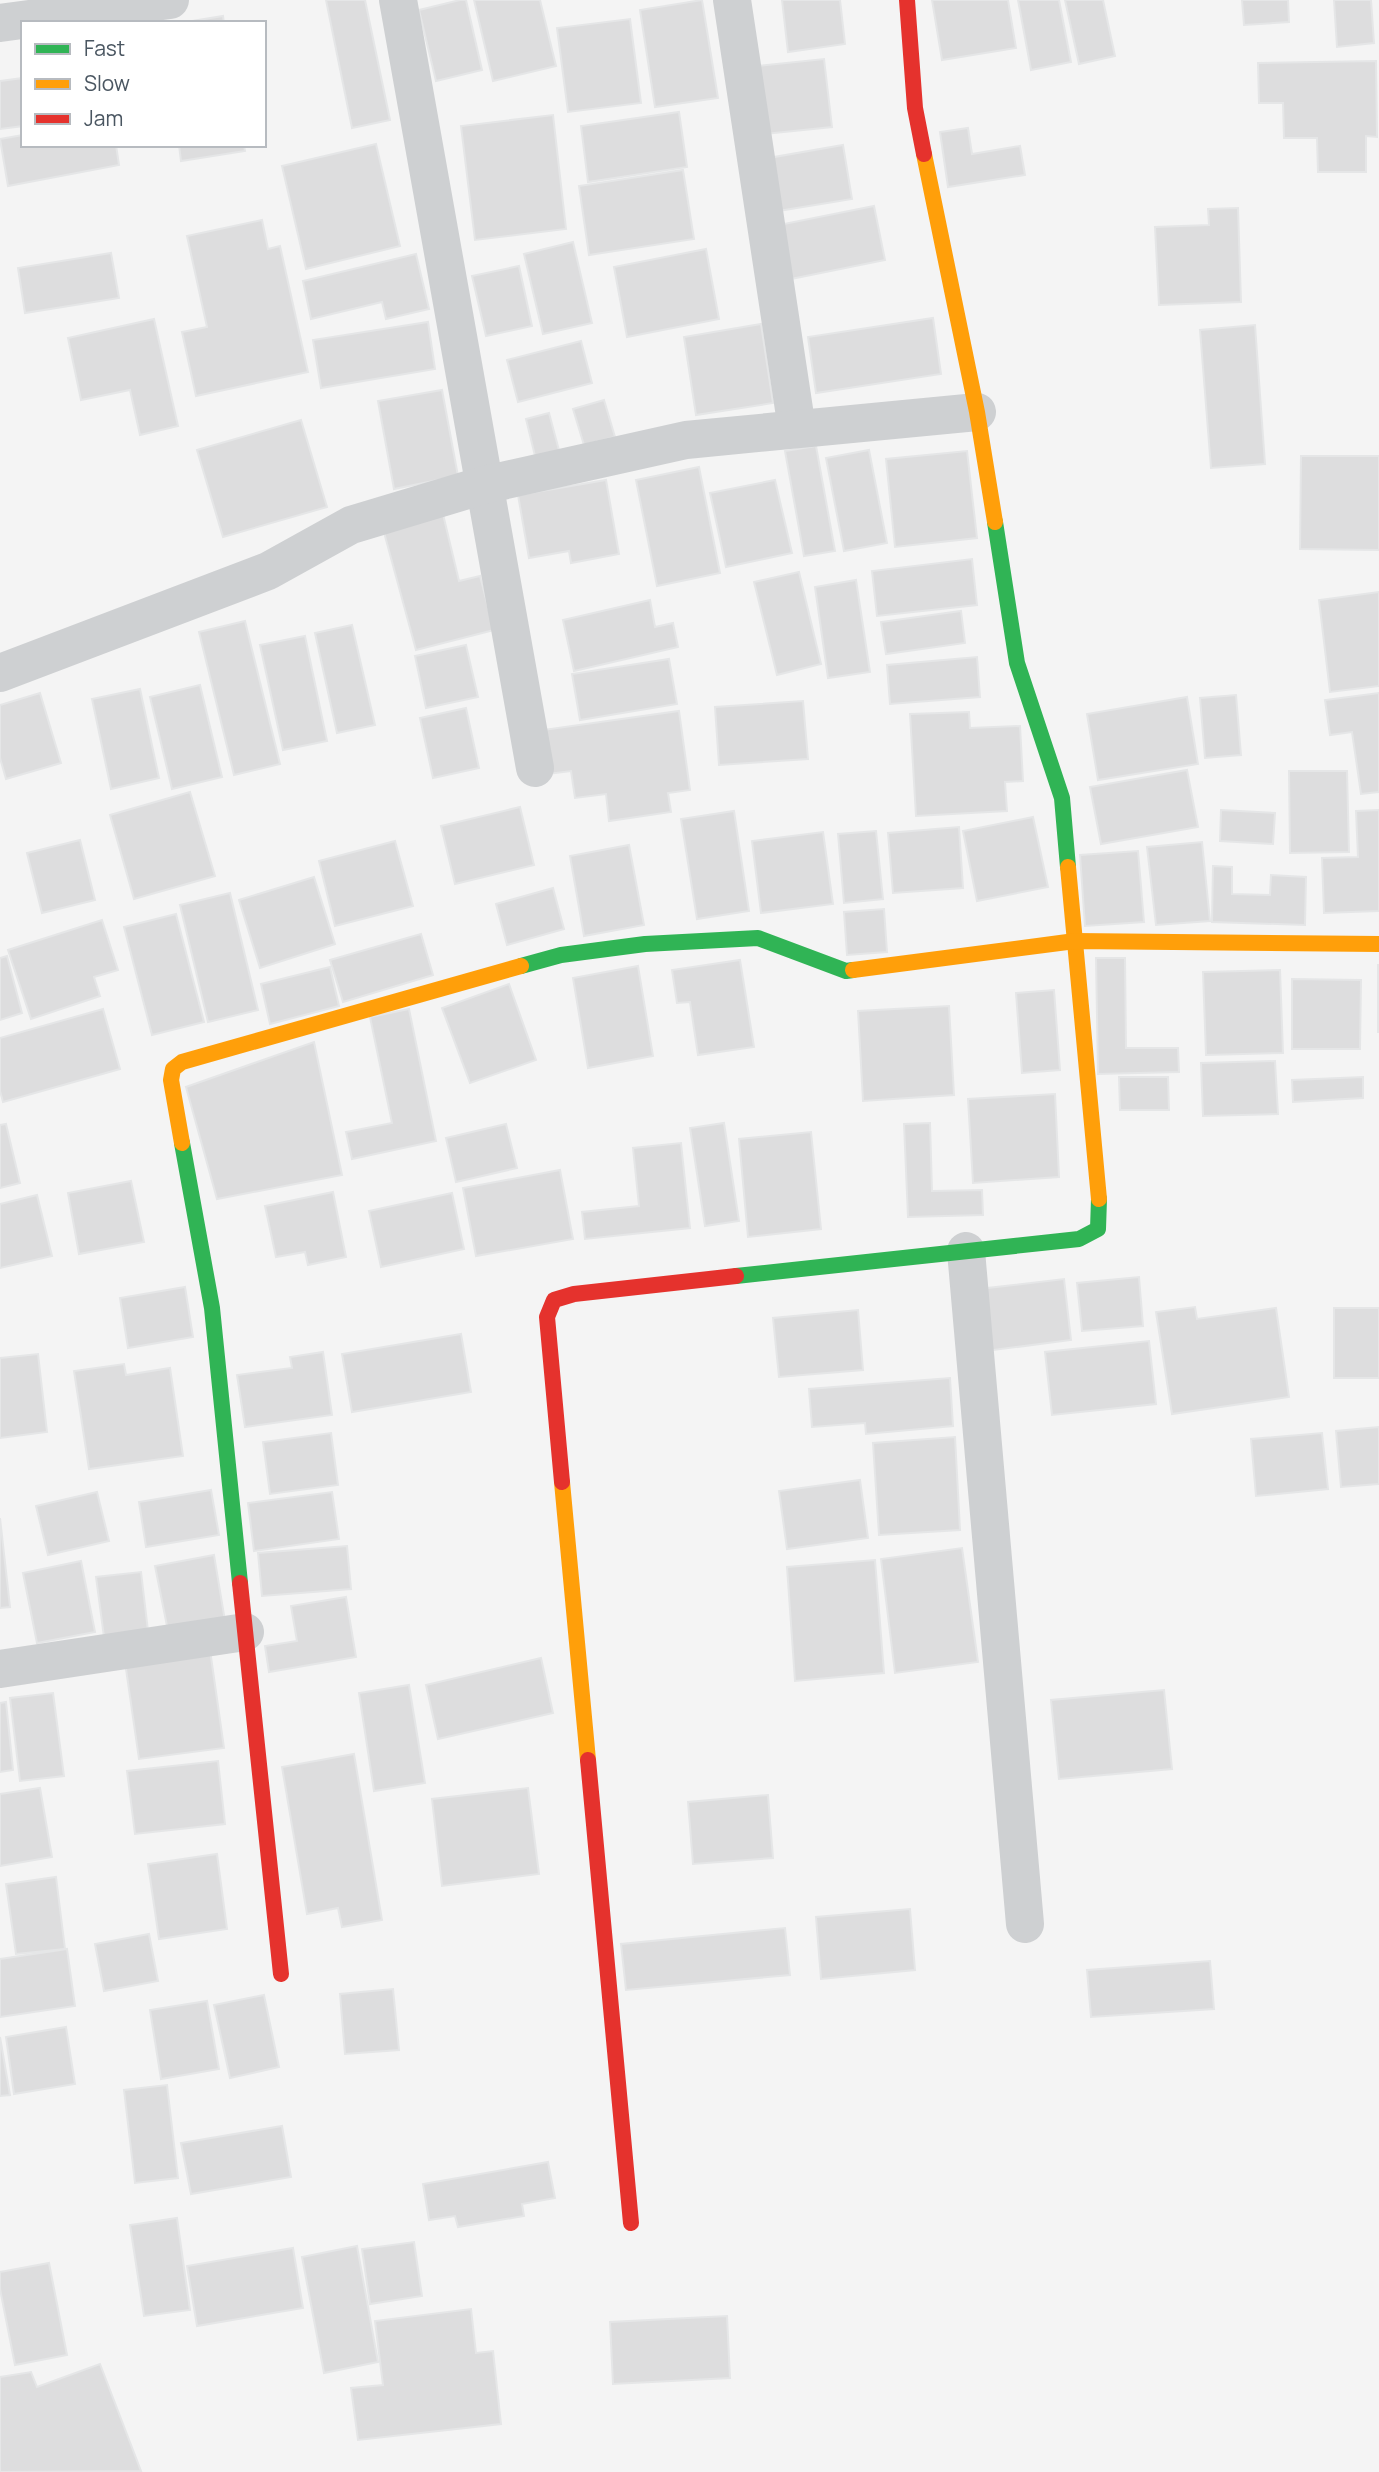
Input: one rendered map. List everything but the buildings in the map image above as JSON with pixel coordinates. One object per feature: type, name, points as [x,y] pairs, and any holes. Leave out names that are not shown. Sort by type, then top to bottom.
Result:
[{"type":"street","points":[[0,23],[166,0]]},
{"type":"street","points":[[398,0],[535,768]]},
{"type":"street","points":[[732,0],[797,429]]},
{"type":"street","points":[[631,2223],[547,1317],[554,1300],[574,1294],[1079,1239],[1098,1228],[1100,1206],[1062,798],[1017,663],[976,412],[915,108],[907,0]]},
{"type":"street","points":[[0,673],[268,571],[351,525],[484,485],[686,440],[976,412]]},
{"type":"street","points":[[281,1974],[212,1308],[171,1080],[173,1069],[183,1062],[561,955],[645,944],[758,939],[846,971],[1076,941],[1379,944]]},
{"type":"street","points":[[966,1251],[1025,1924]]},
{"type":"street","points":[[0,1669],[245,1632]]},
{"type":"traffic: fast","points":[[995,522],[1017,663],[1062,798],[1068,867]]},
{"type":"traffic: fast","points":[[521,966],[561,955],[645,944],[758,938],[846,971],[853,970]]},
{"type":"traffic: fast","points":[[182,1143],[212,1308],[240,1583]]},
{"type":"traffic: fast","points":[[736,1276],[1079,1239],[1098,1229],[1099,1199]]},
{"type":"traffic: slow","points":[[924,154],[977,412],[995,522]]},
{"type":"traffic: slow","points":[[1068,867],[1099,1199]]},
{"type":"traffic: slow","points":[[853,970],[1075,941],[1379,944]]},
{"type":"traffic: slow","points":[[182,1143],[171,1080],[173,1069],[182,1062],[521,966]]},
{"type":"traffic: slow","points":[[562,1482],[588,1760]]},
{"type":"traffic: jam","points":[[907,0],[915,108],[924,154]]},
{"type":"traffic: jam","points":[[562,1482],[547,1317],[554,1300],[574,1294],[736,1276]]},
{"type":"traffic: jam","points":[[240,1583],[281,1974]]},
{"type":"traffic: jam","points":[[588,1760],[631,2223]]}]
